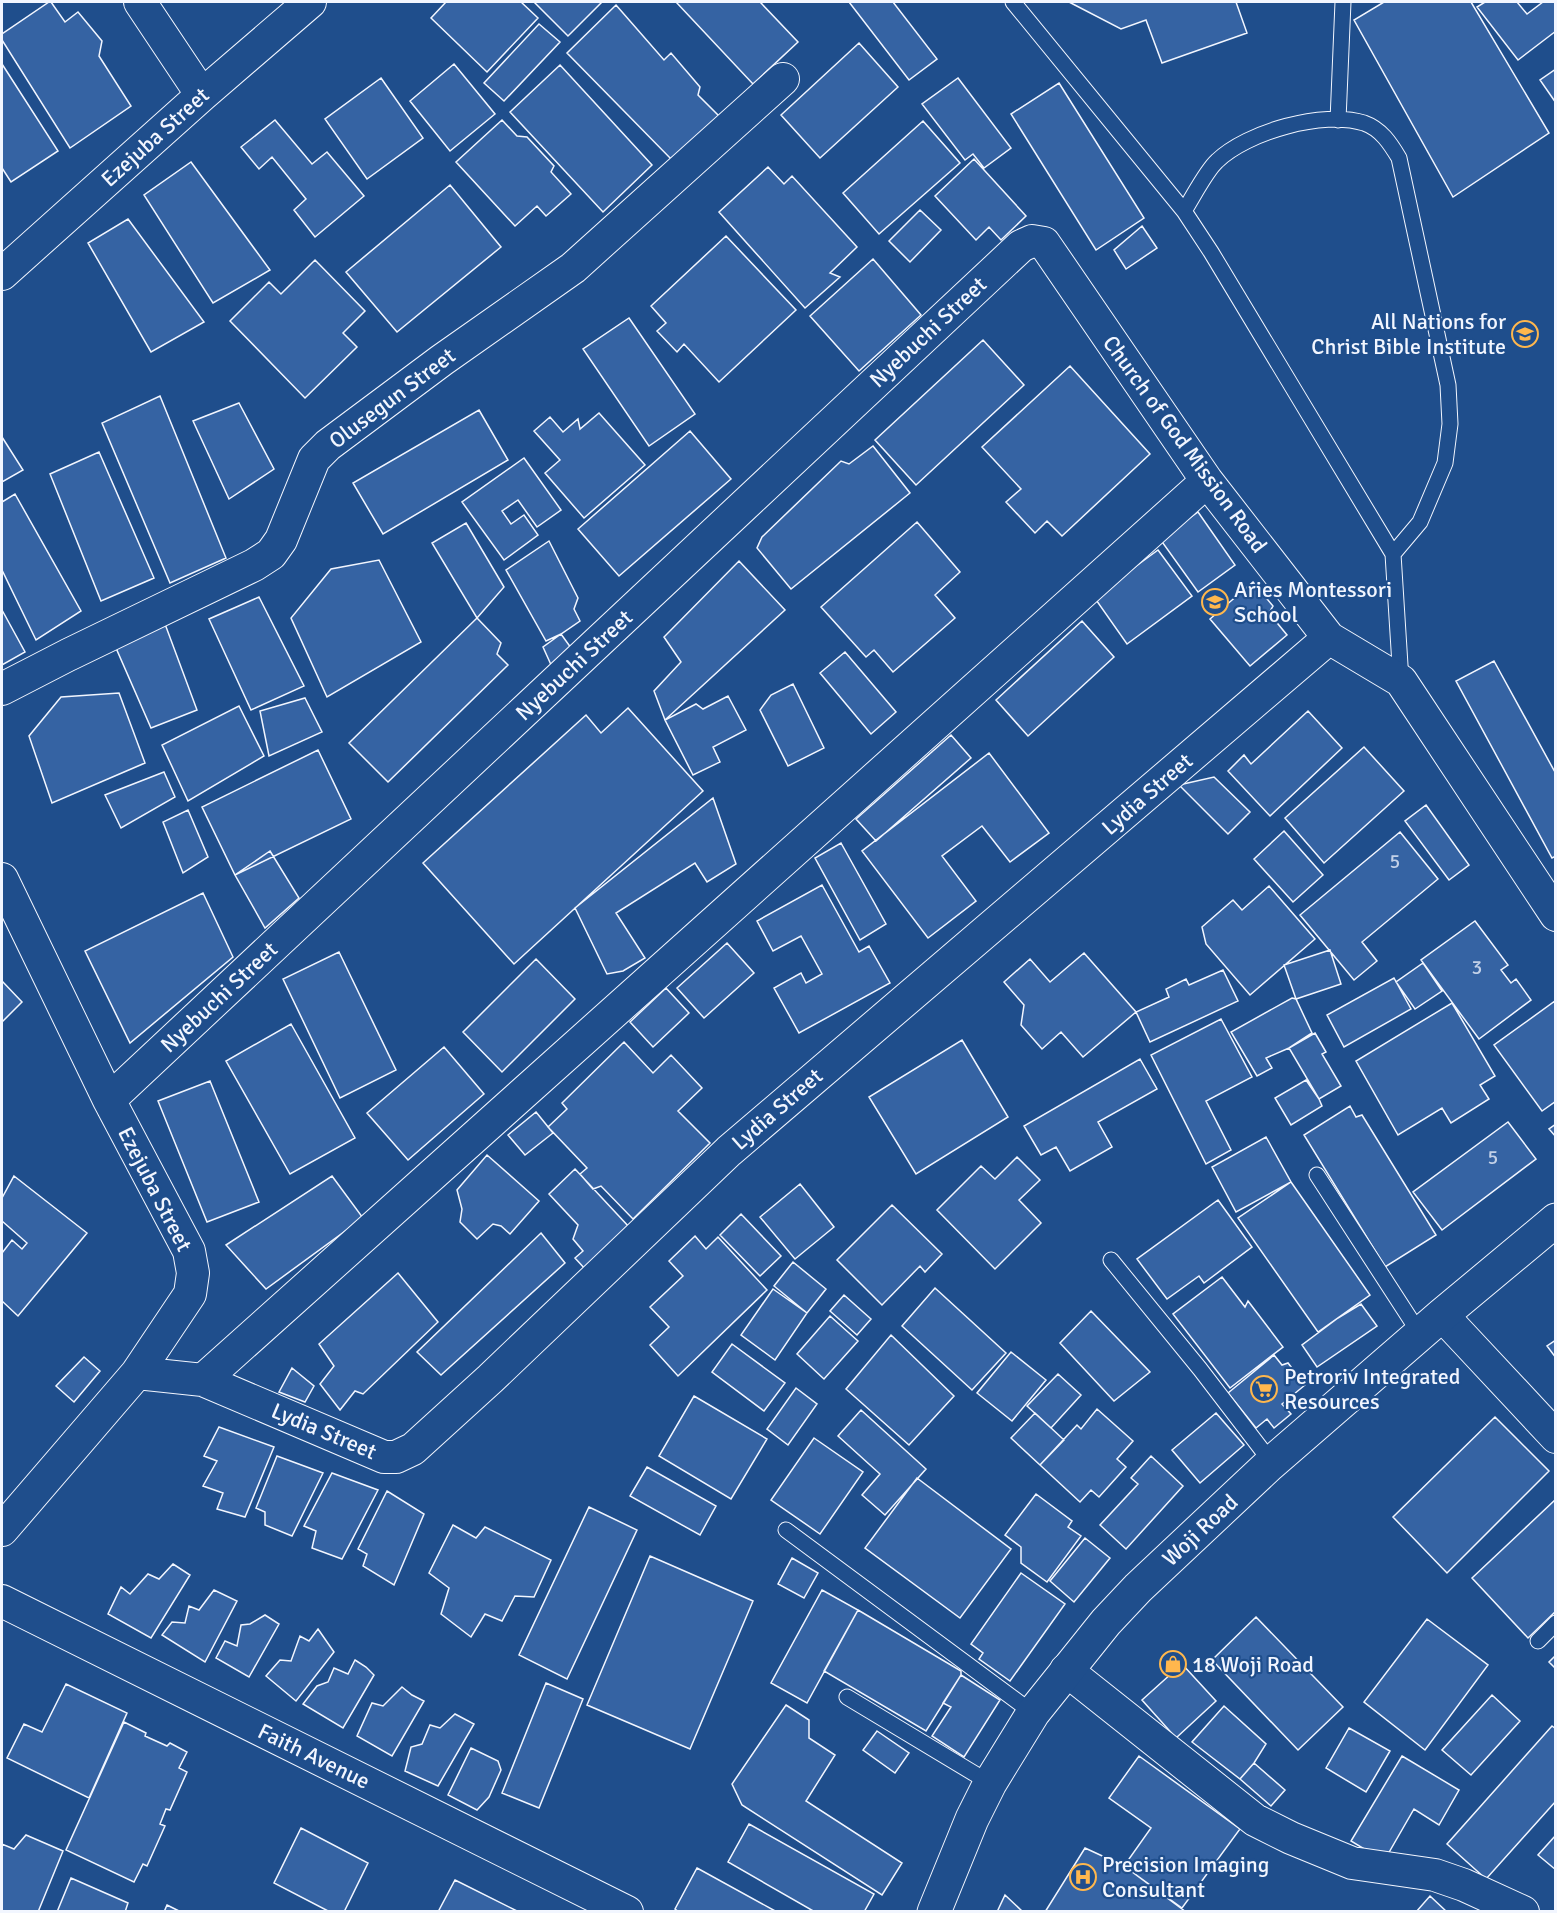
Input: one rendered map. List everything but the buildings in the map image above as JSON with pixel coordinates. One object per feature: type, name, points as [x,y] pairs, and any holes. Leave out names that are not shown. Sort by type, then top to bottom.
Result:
[{"type":"main road","name":"Woji Road","points":[[934,1911],[972,1819],[990,1783],[1033,1713],[1106,1622],[1138,1588],[1272,1462],[1431,1324],[1556,1220]]},
{"type":"street","points":[[140,2],[202,95]]},
{"type":"street","name":"Ezejuba Street","points":[[2,274],[310,2]]},
{"type":"street","name":"Olusegun Street","points":[[2,689],[254,566],[271,554],[281,540],[314,459],[328,445],[442,360],[573,268],[783,79]]},
{"type":"street","name":"Nyebuchi Street","points":[[109,1100],[1021,246],[1032,241],[1044,243]]},
{"type":"street","name":"Church of God Mission Road","points":[[1044,243],[1207,481],[1329,638],[1401,681],[1556,915]]},
{"type":"street","points":[[203,1380],[1207,481]]},
{"type":"street","name":"Lydia Street","points":[[137,1373],[203,1380],[384,1457],[396,1457],[413,1449],[490,1379],[729,1151],[1329,638]]},
{"type":"street","name":"Ezejuba Street","points":[[2,879],[109,1100],[189,1251],[193,1273],[190,1294],[137,1373],[2,1530]]},
{"type":"street","points":[[1431,1324],[1556,1437]]},
{"type":"street","name":"Faith Avenue","points":[[2,1601],[627,1911]]},
{"type":"street","points":[[1066,1670],[1255,1820],[1352,1863],[1435,1875],[1523,1911]]},
{"type":"lane","points":[[1013,2],[1184,210],[1393,554],[1401,681]]},
{"type":"lane","points":[[1338,120],[1343,2]]},
{"type":"lane","points":[[1184,210],[1216,162],[1238,145],[1261,134],[1292,124],[1338,120],[1364,123],[1383,134],[1399,158],[1448,385],[1450,424],[1445,463],[1420,522],[1393,554]]},
{"type":"lane","points":[[1317,1175],[1431,1324]]},
{"type":"lane","points":[[1111,1260],[1272,1462]]},
{"type":"lane","points":[[786,1530],[1033,1713]]},
{"type":"lane","points":[[1538,1641],[1556,1623]]},
{"type":"lane","points":[[847,1698],[990,1783]]},
{"type":"place","name":"All Nations for Christ Bible Institute","points":[[1525,334]]},
{"type":"place","name":"Aries Montessori School","points":[[1215,602]]},
{"type":"place","name":"Petroriv Integrated Resources","points":[[1264,1389]]},
{"type":"place","name":"18 Woji Road","points":[[1173,1664]]},
{"type":"place","name":"Precision Imaging Consultant","points":[[1083,1877]]}]
